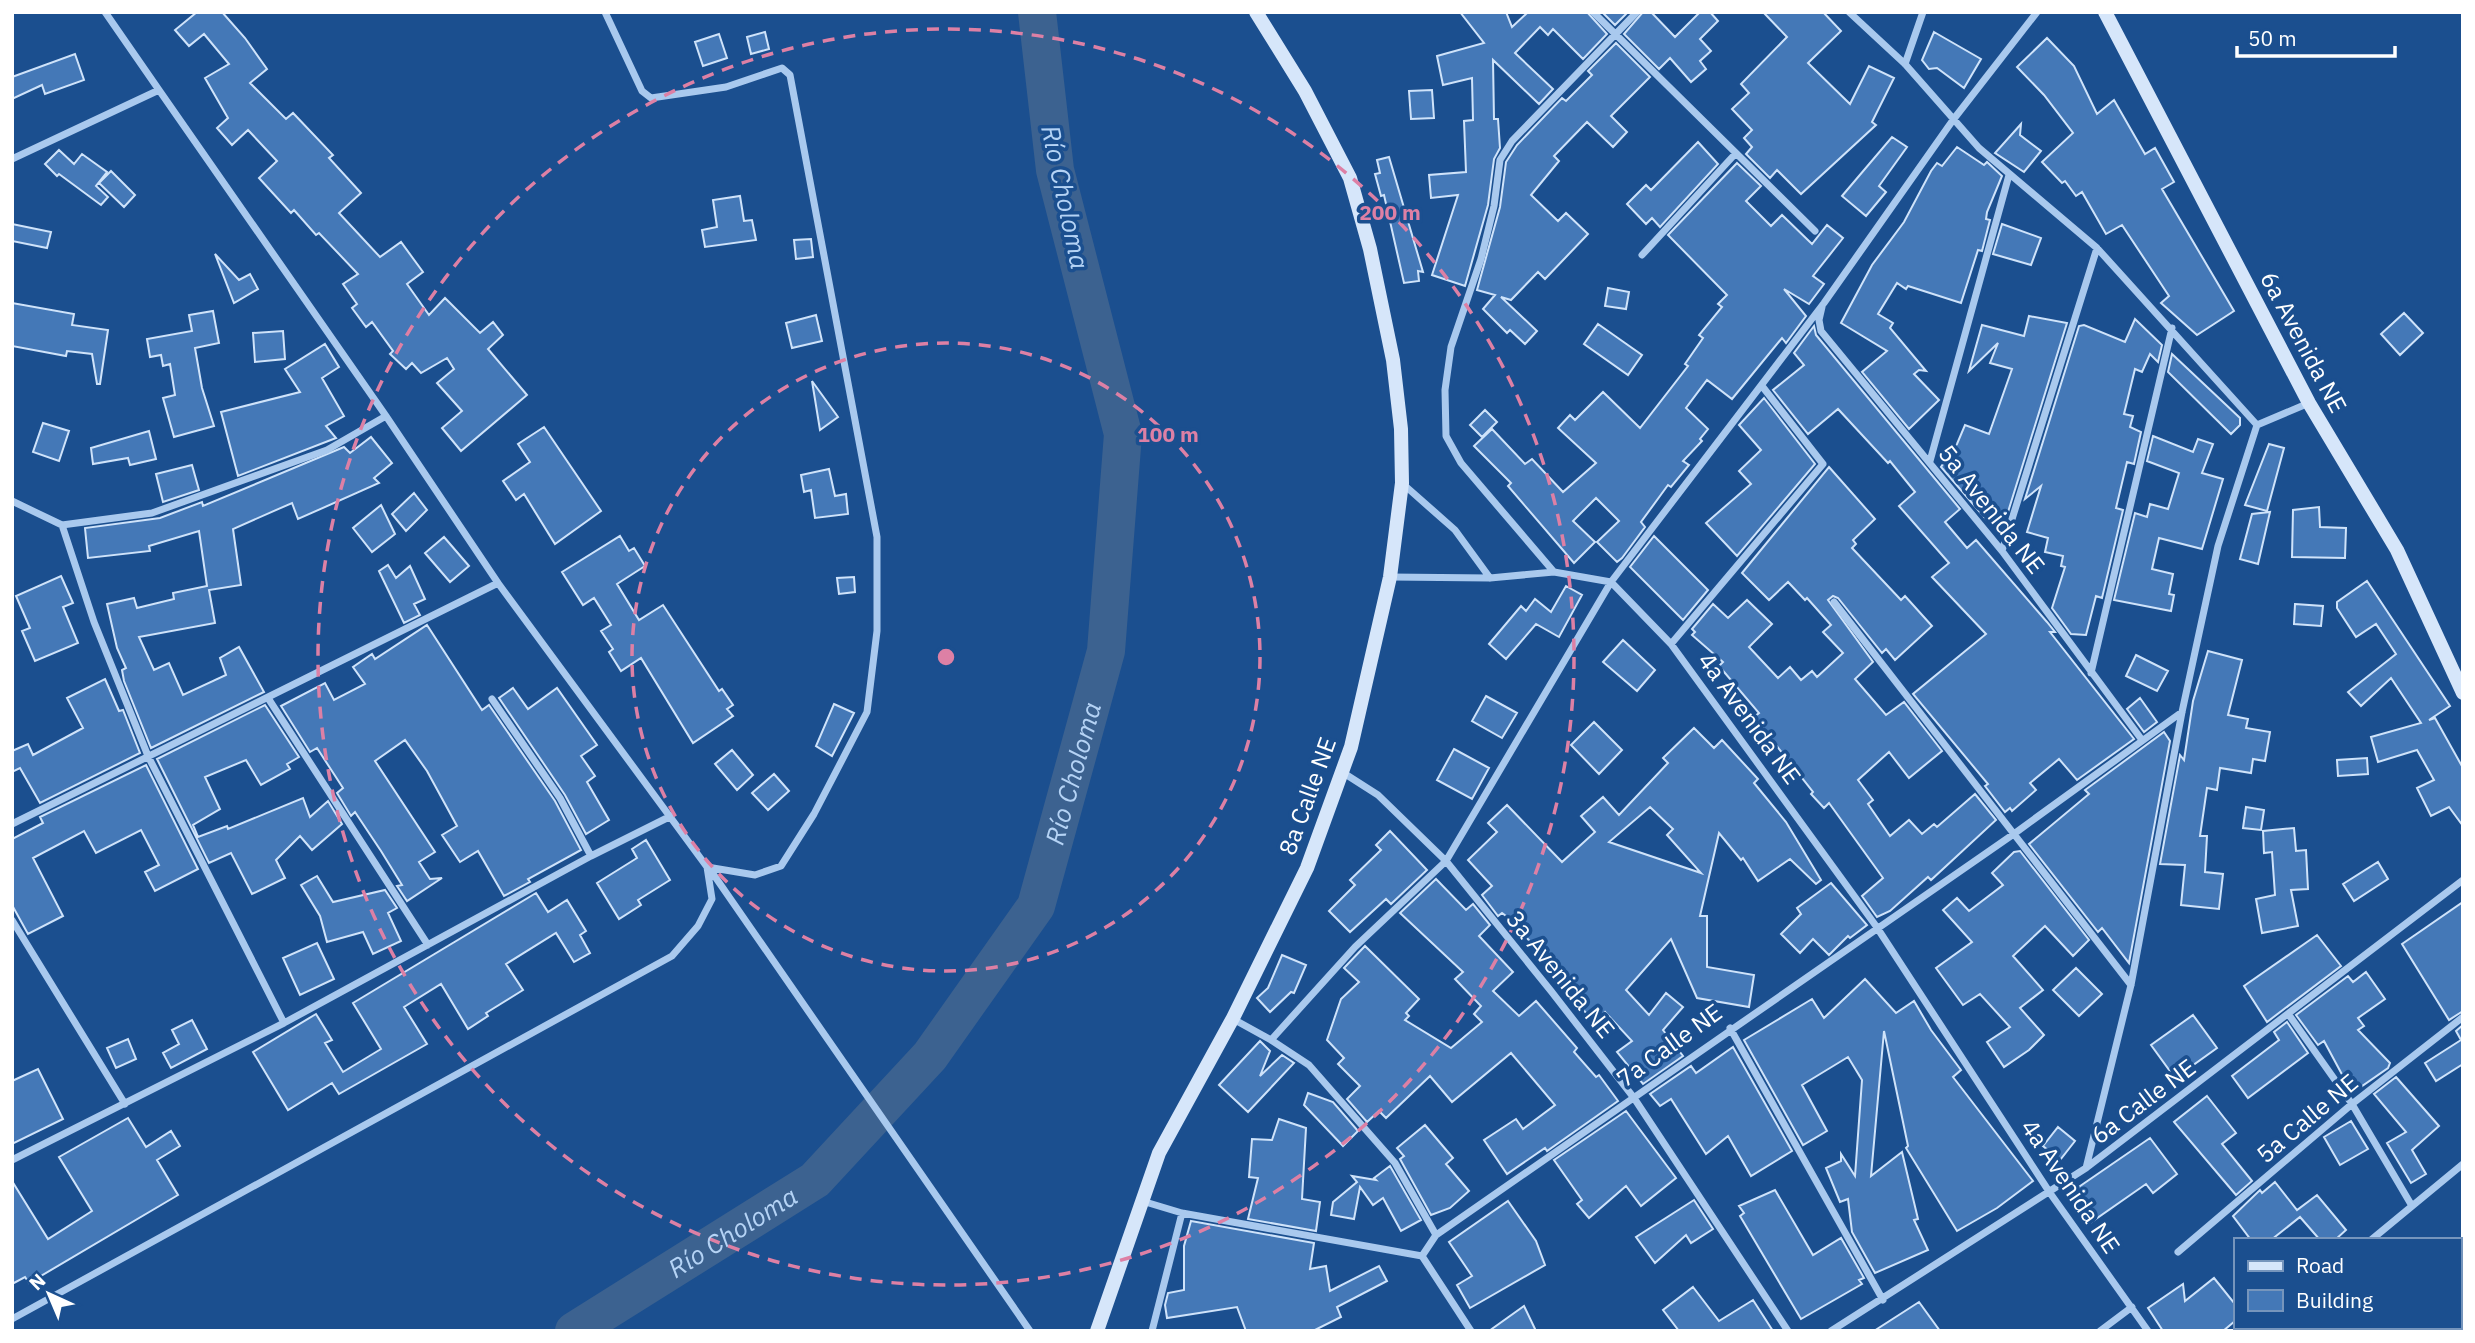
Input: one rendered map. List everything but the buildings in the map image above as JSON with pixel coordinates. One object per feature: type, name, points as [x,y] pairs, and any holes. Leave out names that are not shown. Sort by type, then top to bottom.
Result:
[{"type":"street","points":[[105,12],[386,416],[498,583],[744,918],[1030,1331]]},
{"type":"street","points":[[605,12],[642,91],[651,98],[726,87],[782,68],[790,75],[877,537],[877,631],[867,712],[814,814],[781,866],[755,875],[707,867]]},
{"type":"street","name":"8a Calle NE","points":[[1233,1018],[1307,868],[1351,747],[1390,576],[1402,483],[1401,429],[1393,360],[1370,249],[1350,178],[1305,92],[1256,12]]},
{"type":"street","points":[[1593,12],[1815,232]]},
{"type":"street","points":[[1554,572],[1461,463],[1446,436],[1445,390],[1451,347],[1481,259],[1494,206],[1500,160],[1512,141],[1637,12]]},
{"type":"street","points":[[1849,12],[1905,64],[1953,120],[2009,175],[2096,248],[2172,328],[2257,425]]},
{"type":"street","points":[[1905,64],[1923,12]]},
{"type":"street","points":[[1271,1040],[1355,947],[1446,861],[1611,582],[1762,386],[1953,120],[2037,12]]},
{"type":"street","name":"6a Avenida NE","points":[[2105,12],[2309,403],[2397,550],[2463,693]]},
{"type":"street","points":[[12,159],[159,90]]},
{"type":"street","points":[[1642,255],[1736,153]]},
{"type":"street","points":[[1930,461],[2009,175]]},
{"type":"street","points":[[2002,551],[2096,248]]},
{"type":"street","name":"5a Avenida NE","points":[[1824,303],[1819,320],[1821,331],[2002,551],[2142,740]]},
{"type":"street","points":[[2091,673],[2172,328]]},
{"type":"street","points":[[1671,644],[1823,464],[1762,386]]},
{"type":"street","points":[[2086,1168],[2131,985],[2182,712],[2218,546],[2257,425],[2309,403]]},
{"type":"street","points":[[12,502],[62,526],[152,513],[327,450],[386,416]]},
{"type":"street","points":[[1402,483],[1455,530],[1490,578]]},
{"type":"street","points":[[62,526],[94,622],[148,756],[284,1023]]},
{"type":"street","points":[[1390,576],[1490,578],[1554,572],[1611,582]]},
{"type":"street","name":"4a Avenida NE","points":[[1611,582],[1671,644],[1876,926],[2050,1193],[2148,1331]]},
{"type":"street","points":[[12,824],[498,583]]},
{"type":"street","points":[[1834,602],[2131,985]]},
{"type":"street","points":[[268,698],[428,945]]},
{"type":"street","points":[[492,699],[560,798],[591,856]]},
{"type":"street","name":"7a Calle NE","points":[[1422,1256],[1436,1235],[1876,926],[2015,834],[2182,712]]},
{"type":"street","name":"3a Avenida NE","points":[[1342,772],[1378,795],[1446,861],[1634,1098],[1788,1331]]},
{"type":"street","points":[[12,1160],[284,1023],[591,856],[671,816]]},
{"type":"street","points":[[12,1319],[672,956],[698,926],[712,899],[707,867]]},
{"type":"street","name":"6a Calle NE","points":[[1831,1331],[2086,1168],[2289,1016],[2463,880]]},
{"type":"street","points":[[12,920],[125,1104]]},
{"type":"street","points":[[2289,1016],[2352,1104],[2412,1206]]},
{"type":"street","name":"5a Calle NE","points":[[2178,1252],[2352,1104],[2463,1017]]},
{"type":"street","points":[[1097,1331],[1159,1153],[1233,1018],[1309,1065],[1395,1163],[1436,1235]]},
{"type":"street","points":[[1730,1028],[1883,1300]]},
{"type":"street","points":[[2373,1238],[2463,1164]]},
{"type":"street","points":[[1141,1201],[1182,1213],[1422,1256],[1471,1331]]},
{"type":"street","points":[[1152,1331],[1182,1213]]},
{"type":"street","points":[[2100,1331],[2132,1307]]},
{"type":"shaded area","points":[[2463,1245],[2463,1331],[2350,1331],[2461,1329]]},
{"type":"waterway","name":"Río Choloma","points":[[574,1331],[815,1180],[930,1056],[1036,906],[1106,651],[1123,434],[1055,170],[1037,12]]}]
